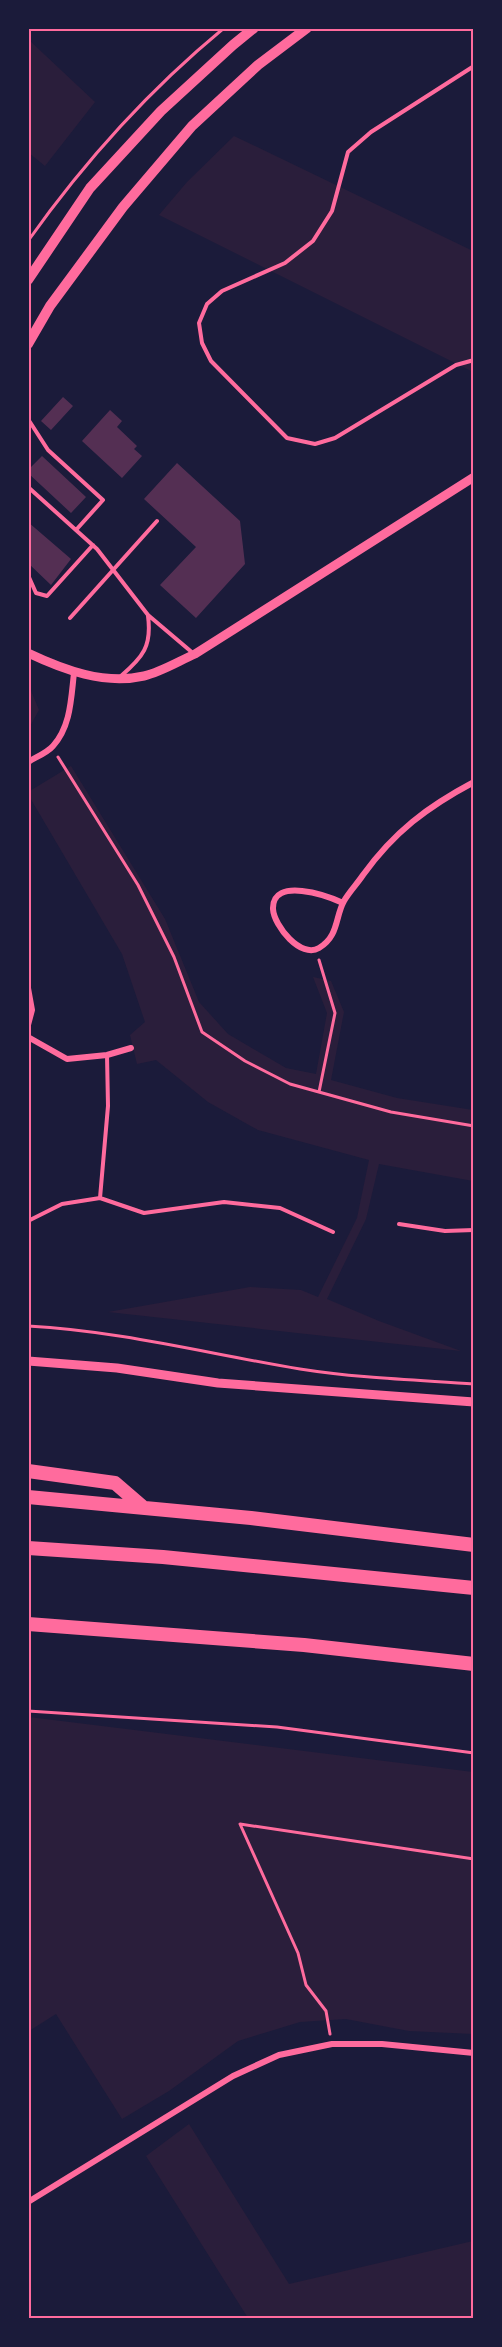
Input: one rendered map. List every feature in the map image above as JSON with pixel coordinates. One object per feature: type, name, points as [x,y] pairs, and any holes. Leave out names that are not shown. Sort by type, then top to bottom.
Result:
[{"type":"highway","points":[[28,1471],[116,1483],[144,1508]]},
{"type":"highway","points":[[28,1497],[251,1518],[474,1545]]},
{"type":"highway","points":[[28,1548],[163,1557],[474,1588]]},
{"type":"highway","points":[[28,1624],[304,1645],[474,1664]]},
{"type":"main road","points":[[28,280],[90,188],[161,111],[232,45],[254,28]]},
{"type":"main road","points":[[28,344],[50,306],[123,207],[192,126],[258,65],[307,28]]},
{"type":"street","points":[[28,653],[74,673],[118,679],[146,676],[195,654],[474,477]]},
{"type":"street","points":[[28,762],[52,747],[64,729],[70,709],[74,673]]},
{"type":"street","points":[[343,903],[304,891],[291,890],[280,895],[274,903],[275,918],[294,944],[307,951],[316,950],[326,943],[340,918],[343,903],[385,846],[412,820],[436,803],[474,782]]},
{"type":"street","points":[[28,988],[32,1010],[28,1025]]},
{"type":"street","points":[[28,1037],[67,1059],[107,1055],[131,1048]]},
{"type":"street","points":[[28,1361],[117,1368],[218,1383],[474,1402]]},
{"type":"street","points":[[28,2202],[233,2076],[279,2055],[330,2045],[382,2044],[474,2053]]},
{"type":"lane","points":[[474,66],[371,132],[348,152],[332,211],[313,241],[285,262],[222,291],[207,304],[199,323],[202,343],[211,361],[287,438],[315,444],[335,438],[456,365],[474,360]]},
{"type":"lane","points":[[28,419],[48,450],[103,500],[76,530]]},
{"type":"lane","points":[[28,487],[93,545],[148,615],[195,654]]},
{"type":"lane","points":[[70,618],[157,521]]},
{"type":"lane","points":[[28,575],[36,593],[47,596],[93,545]]},
{"type":"lane","points":[[118,679],[132,666],[148,644],[150,631],[148,615]]},
{"type":"lane","points":[[100,1198],[108,1106],[107,1055]]},
{"type":"lane","points":[[28,1221],[62,1204],[100,1198],[144,1213],[224,1202],[280,1208],[333,1232]]},
{"type":"lane","points":[[399,1224],[445,1231],[474,1230]]},
{"type":"path","points":[[28,241],[56,202],[105,143],[185,61],[224,28]]},
{"type":"path","points":[[52,747],[138,885],[174,957],[202,1032],[245,1061],[290,1084],[392,1112],[474,1126]]},
{"type":"path","points":[[316,950],[335,1013],[319,1092]]},
{"type":"path","points":[[28,1326],[64,1328],[146,1339],[300,1369],[343,1375],[474,1384]]},
{"type":"path","points":[[28,1711],[277,1728],[474,1753]]},
{"type":"path","points":[[330,2045],[330,2028],[326,2010],[306,1985],[298,1953],[240,1824],[474,1859]]},
{"type":"shaded area","points":[[29,40],[95,102],[45,166],[29,153]]},
{"type":"shaded area","points":[[234,136],[473,251],[473,372],[159,215],[187,182]]},
{"type":"shaded area","points":[[29,686],[39,710],[29,728]]},
{"type":"shaded area","points":[[71,766],[165,919],[199,1002],[228,1034],[286,1068],[316,1074],[327,1013],[313,977],[331,981],[344,1012],[331,1080],[397,1098],[473,1110],[473,1181],[379,1164],[366,1219],[327,1299],[461,1351],[108,1312],[250,1287],[301,1290],[318,1297],[357,1218],[369,1160],[258,1130],[208,1102],[156,1060],[137,1064],[130,1035],[145,1022],[122,954],[28,792]]},
{"type":"shaded area","points":[[29,1717],[473,1772],[473,2034],[409,2031],[346,2019],[300,2022],[238,2041],[169,2091],[122,2119],[56,2014],[29,2031]]},
{"type":"shaded area","points":[[189,2124],[289,2284],[473,2241],[473,2318],[248,2318],[146,2156]]},
{"type":"building","points":[[63,397],[73,406],[51,430],[41,421]]},
{"type":"building","points":[[110,410],[122,421],[117,427],[137,446],[134,449],[142,456],[122,478],[82,441]]},
{"type":"building","points":[[42,456],[86,497],[71,513],[28,473],[28,470]]},
{"type":"building","points":[[177,463],[240,521],[245,564],[196,618],[160,585],[196,547],[144,499]]},
{"type":"building","points":[[28,522],[71,559],[51,585],[28,563]]}]
